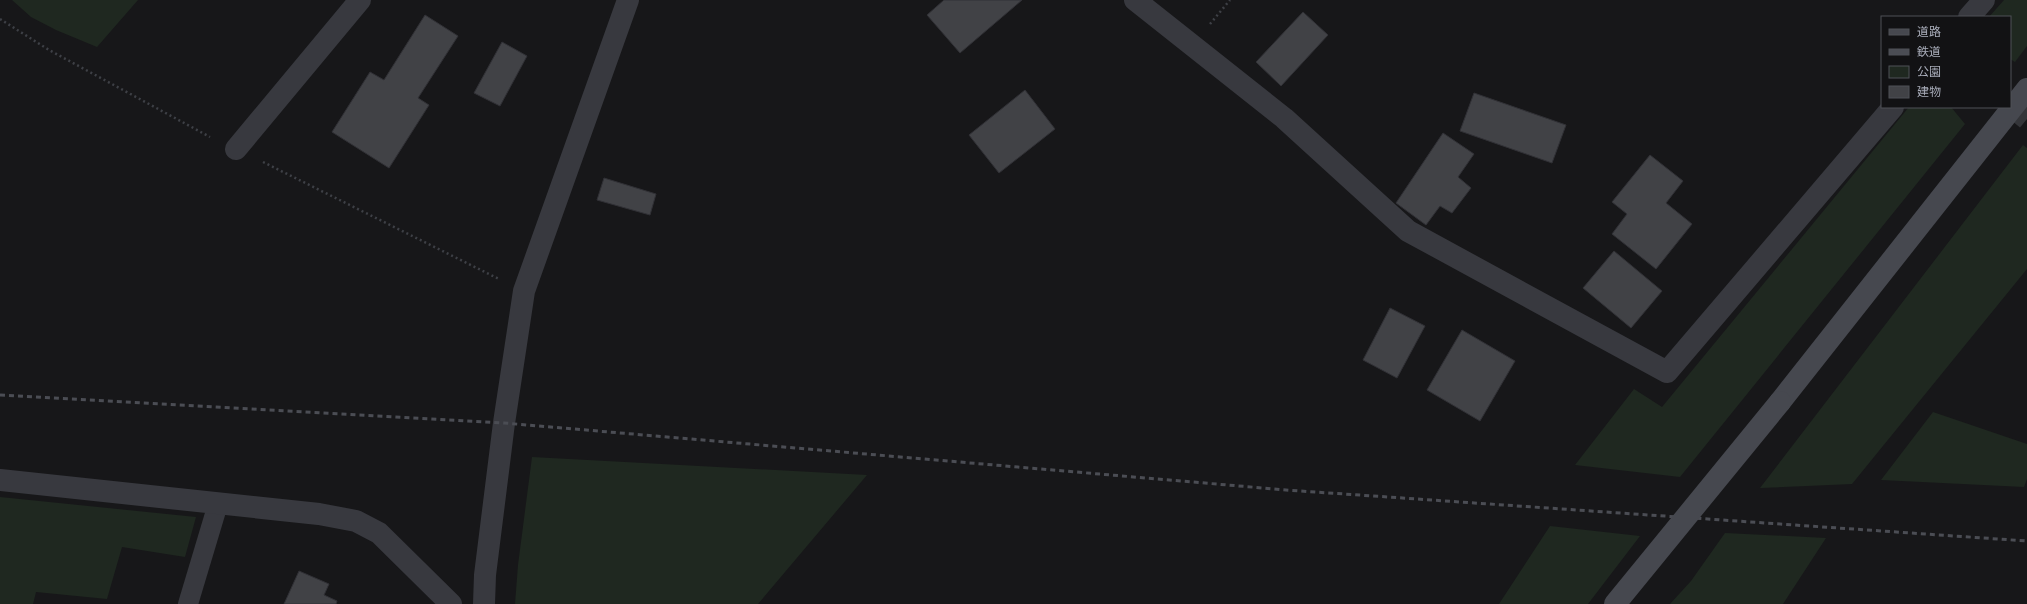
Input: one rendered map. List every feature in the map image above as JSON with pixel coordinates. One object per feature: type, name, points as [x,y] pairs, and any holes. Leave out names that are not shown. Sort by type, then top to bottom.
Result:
[{"type":"street","points":[[236,149],[360,0]]},
{"type":"street","points":[[484,604],[485,575],[504,423],[524,291],[628,0]]},
{"type":"street","points":[[1135,0],[1284,118],[1408,231],[1666,372],[1892,108]]},
{"type":"street","points":[[1971,16],[1984,0]]},
{"type":"street","points":[[1615,604],[1780,402],[2027,89]]},
{"type":"street","points":[[0,480],[319,514],[356,521],[378,533],[451,604]]},
{"type":"lane","points":[[188,604],[218,504]]},
{"type":"green space","points":[[12,0],[138,0],[97,47],[56,30],[31,17]]},
{"type":"green space","points":[[2004,0],[2027,0],[2027,46],[2015,62],[2011,60],[2011,16],[1990,16]]},
{"type":"green space","points":[[1908,108],[1952,108],[1965,124],[1680,477],[1575,465],[1634,389],[1662,407]]},
{"type":"green space","points":[[2023,145],[2027,148],[2027,269],[1852,484],[1760,488]]},
{"type":"green space","points":[[1933,412],[2027,444],[2027,479],[2024,487],[1881,480]]},
{"type":"green space","points":[[532,457],[867,475],[758,604],[515,604],[518,565]]},
{"type":"green space","points":[[0,497],[196,517],[185,557],[122,547],[107,599],[36,592],[33,604],[0,604]]},
{"type":"green space","points":[[1550,526],[1640,536],[1588,604],[1499,604]]},
{"type":"green space","points":[[1725,533],[1826,538],[1783,604],[1670,604],[1691,581]]},
{"type":"building","points":[[944,0],[1022,0],[960,53],[927,15]]},
{"type":"building","points":[[1303,12],[1328,35],[1281,86],[1256,62]]},
{"type":"building","points":[[425,15],[458,36],[418,98],[429,105],[389,168],[332,132],[370,72],[384,80]]},
{"type":"building","points":[[502,42],[527,56],[500,106],[474,93]]},
{"type":"building","points":[[1025,90],[1055,129],[999,173],[969,135]]},
{"type":"building","points":[[1474,93],[1566,125],[1552,163],[1460,131]]},
{"type":"building","points":[[1443,133],[1474,154],[1458,177],[1471,188],[1452,213],[1440,206],[1426,225],[1396,203]]},
{"type":"building","points":[[1650,155],[1683,181],[1666,203],[1692,224],[1656,269],[1612,234],[1627,214],[1612,202]]},
{"type":"building","points":[[604,178],[656,194],[650,215],[597,200]]},
{"type":"building","points":[[1614,251],[1662,291],[1631,328],[1583,288]]},
{"type":"building","points":[[1390,308],[1425,326],[1397,378],[1363,360]]},
{"type":"building","points":[[1462,330],[1515,361],[1480,421],[1427,390]]},
{"type":"building","points":[[299,571],[329,584],[324,595],[337,601],[336,604],[284,604]]},
{"type":"tunnel","points":[[2011,106],[2027,119]]},
{"type":"railway","points":[[0,395],[504,423],[1286,490],[2027,541]]}]
